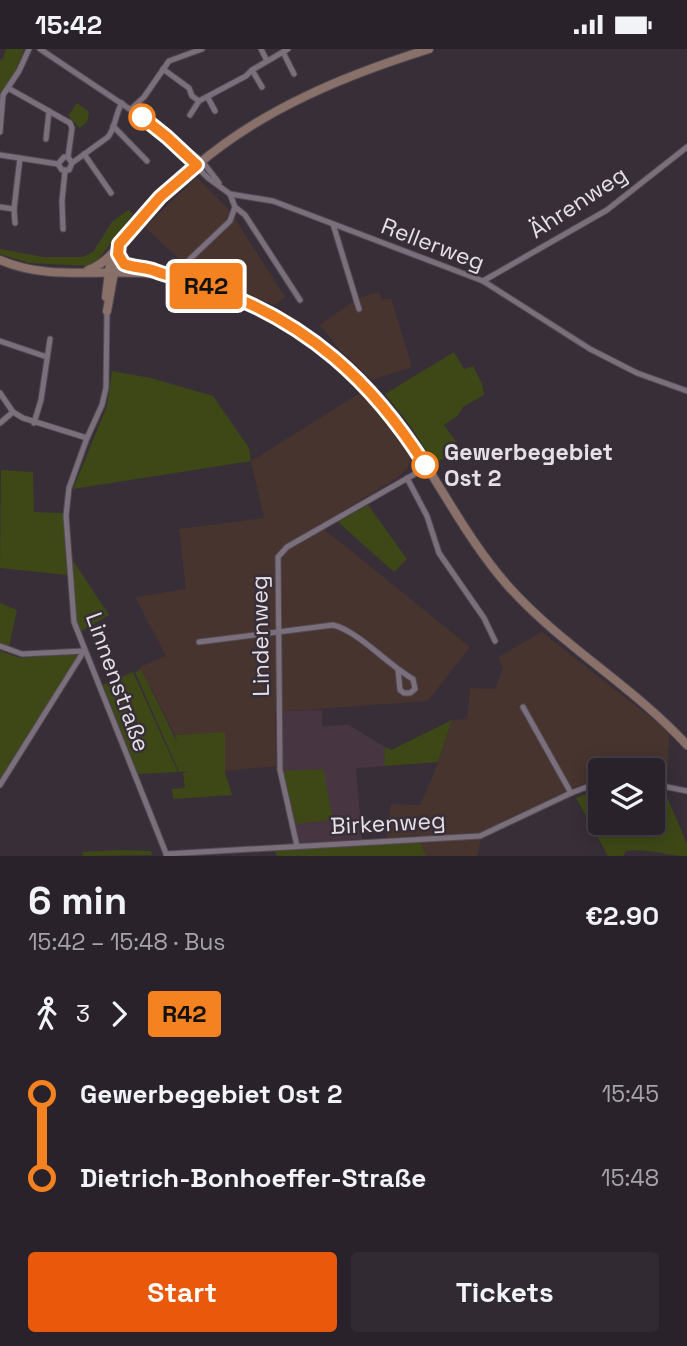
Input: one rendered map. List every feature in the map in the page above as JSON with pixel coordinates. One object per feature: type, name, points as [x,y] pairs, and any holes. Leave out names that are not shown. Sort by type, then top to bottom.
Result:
[{"type":"main road","points":[[106,295],[119,244],[160,197],[199,163],[246,129],[307,96],[348,77],[429,49]]},
{"type":"main road","points":[[78,274],[97,267],[115,254]]},
{"type":"main road","points":[[115,254],[124,264],[190,280],[245,301],[306,335],[361,380],[402,429],[477,547],[522,601],[571,646],[647,706],[687,745]]},
{"type":"main road","points":[[0,260],[28,270],[78,274],[163,275]]},
{"type":"main road","points":[[107,311],[111,273]]},
{"type":"main road","points":[[78,274],[94,278],[103,286],[107,311]]},
{"type":"street","points":[[0,132],[3,95],[29,49]]},
{"type":"street","points":[[40,49],[131,109],[199,163],[230,194],[235,207],[245,215],[300,300]]},
{"type":"street","points":[[131,109],[144,97],[169,61],[202,49]]},
{"type":"street","points":[[261,49],[267,61]]},
{"type":"street","points":[[190,115],[199,101],[285,51],[294,74]]},
{"type":"street","points":[[163,69],[189,89],[192,96],[199,101]]},
{"type":"street","points":[[252,70],[262,87]]},
{"type":"street","points":[[8,89],[71,125],[72,167],[65,171]]},
{"type":"street","points":[[208,98],[215,111]]},
{"type":"street","points":[[58,164],[60,159],[70,160],[84,154],[108,137],[122,103]]},
{"type":"street","points":[[46,139],[49,111]]},
{"type":"street","points":[[113,126],[147,161]]},
{"type":"street","name":"Ährenweg","points":[[483,281],[607,210],[687,147]]},
{"type":"street","points":[[84,154],[111,193]]},
{"type":"street","points":[[0,155],[58,164],[65,171]]},
{"type":"street","points":[[15,223],[20,159]]},
{"type":"street","points":[[63,229],[65,171]]},
{"type":"street","name":"Rellerweg","points":[[230,194],[273,201],[483,281],[590,349],[637,373],[687,391]]},
{"type":"street","points":[[0,207],[14,209]]},
{"type":"street","points":[[190,259],[230,221],[235,207]]},
{"type":"street","points":[[333,224],[359,309]]},
{"type":"street","name":"Linnenstraße","points":[[107,311],[106,388],[102,405],[69,488],[66,516],[74,622],[167,855]]},
{"type":"street","points":[[34,423],[41,400],[50,339]]},
{"type":"street","points":[[0,341],[47,357]]},
{"type":"street","points":[[0,393],[13,412],[34,423],[87,438]]},
{"type":"street","points":[[0,423],[13,412]]},
{"type":"street","name":"Lindenweg","points":[[297,846],[279,769],[276,562],[283,549],[427,467]]},
{"type":"street","points":[[407,478],[427,516],[439,553],[484,618],[495,641]]},
{"type":"street","points":[[199,642],[333,625],[340,627],[398,670]]},
{"type":"street","points":[[0,646],[22,655],[84,652]]},
{"type":"street","points":[[0,785],[84,652]]},
{"type":"street","points":[[523,707],[571,793]]},
{"type":"street","points":[[665,786],[687,791]]},
{"type":"street","name":"Birkenweg","points":[[167,855],[480,836],[588,787]]},
{"type":"shaded area","points":[[197,177],[230,211],[285,297],[275,305],[241,293],[180,260],[145,227]]},
{"type":"shaded area","points":[[379,292],[382,300],[391,298],[412,367],[372,380],[340,350],[320,325],[358,298]]},
{"type":"shaded area","name":"Gewerbegebiet Ost 2","points":[[363,391],[399,436],[410,453],[410,463],[397,478],[319,525],[470,647],[428,701],[275,712],[276,766],[225,771],[225,733],[175,735],[140,667],[166,656],[135,597],[186,589],[179,529],[264,518],[251,461]]},
{"type":"shaded area","points":[[542,632],[669,732],[668,783],[665,783],[665,758],[588,758],[588,782],[483,832],[477,856],[426,856],[417,835],[386,838],[391,804],[420,805],[452,720],[467,719],[470,688],[495,689],[503,669],[498,657]]},
{"type":"shaded area","points":[[322,710],[322,726],[349,725],[385,747],[384,766],[356,768],[362,839],[300,843],[282,764],[282,711]]},
{"type":"green space","points":[[6,49],[24,49],[13,77],[0,93],[0,59],[2,60]]},
{"type":"green space","points":[[77,103],[89,112],[87,122],[80,128],[68,116]]},
{"type":"green space","points":[[128,210],[133,214],[97,261],[89,266],[29,263],[0,254],[0,249],[43,257],[82,257],[93,252],[112,222]]},
{"type":"green space","points":[[454,352],[464,369],[473,366],[484,395],[463,407],[458,415],[444,425],[461,449],[434,464],[412,428],[385,394]]},
{"type":"green space","points":[[112,371],[151,378],[213,396],[249,448],[251,461],[73,489],[107,406]]},
{"type":"green space","points":[[1,470],[33,472],[34,512],[63,513],[67,575],[0,568]]},
{"type":"green space","points":[[368,505],[407,559],[394,572],[338,522]]},
{"type":"green space","points":[[72,559],[109,615],[80,632],[76,619]]},
{"type":"green space","points":[[0,603],[17,610],[9,647],[0,643]]},
{"type":"green space","points":[[0,651],[20,658],[80,654],[0,779]]},
{"type":"green space","points":[[141,669],[178,744],[175,735],[225,732],[225,772],[232,795],[173,799],[172,789],[185,788],[183,773],[188,771],[179,772],[135,672]]},
{"type":"green space","points":[[133,672],[178,772],[138,774],[103,685]]},
{"type":"green space","points":[[452,720],[438,762],[384,766],[385,747],[391,750]]},
{"type":"green space","points":[[323,769],[332,814],[328,820],[296,824],[283,771]]},
{"type":"green space","points":[[665,792],[687,844],[687,856],[634,850],[626,851],[623,856],[608,856],[596,835],[665,835]]},
{"type":"green space","points":[[588,794],[588,820],[576,798]]},
{"type":"green space","points":[[419,839],[426,856],[277,856],[273,849]]},
{"type":"green space","points":[[151,851],[152,855],[83,856],[82,852]]},
{"type":"bus line","name":"R42","points":[[142,117],[197,165],[160,197],[119,244],[118,254],[124,264],[190,280],[245,301],[306,335],[361,380],[402,429],[425,465]]},
{"type":"place","name":"Gewerbegebiet Ost 2","points":[[425,465]]}]
